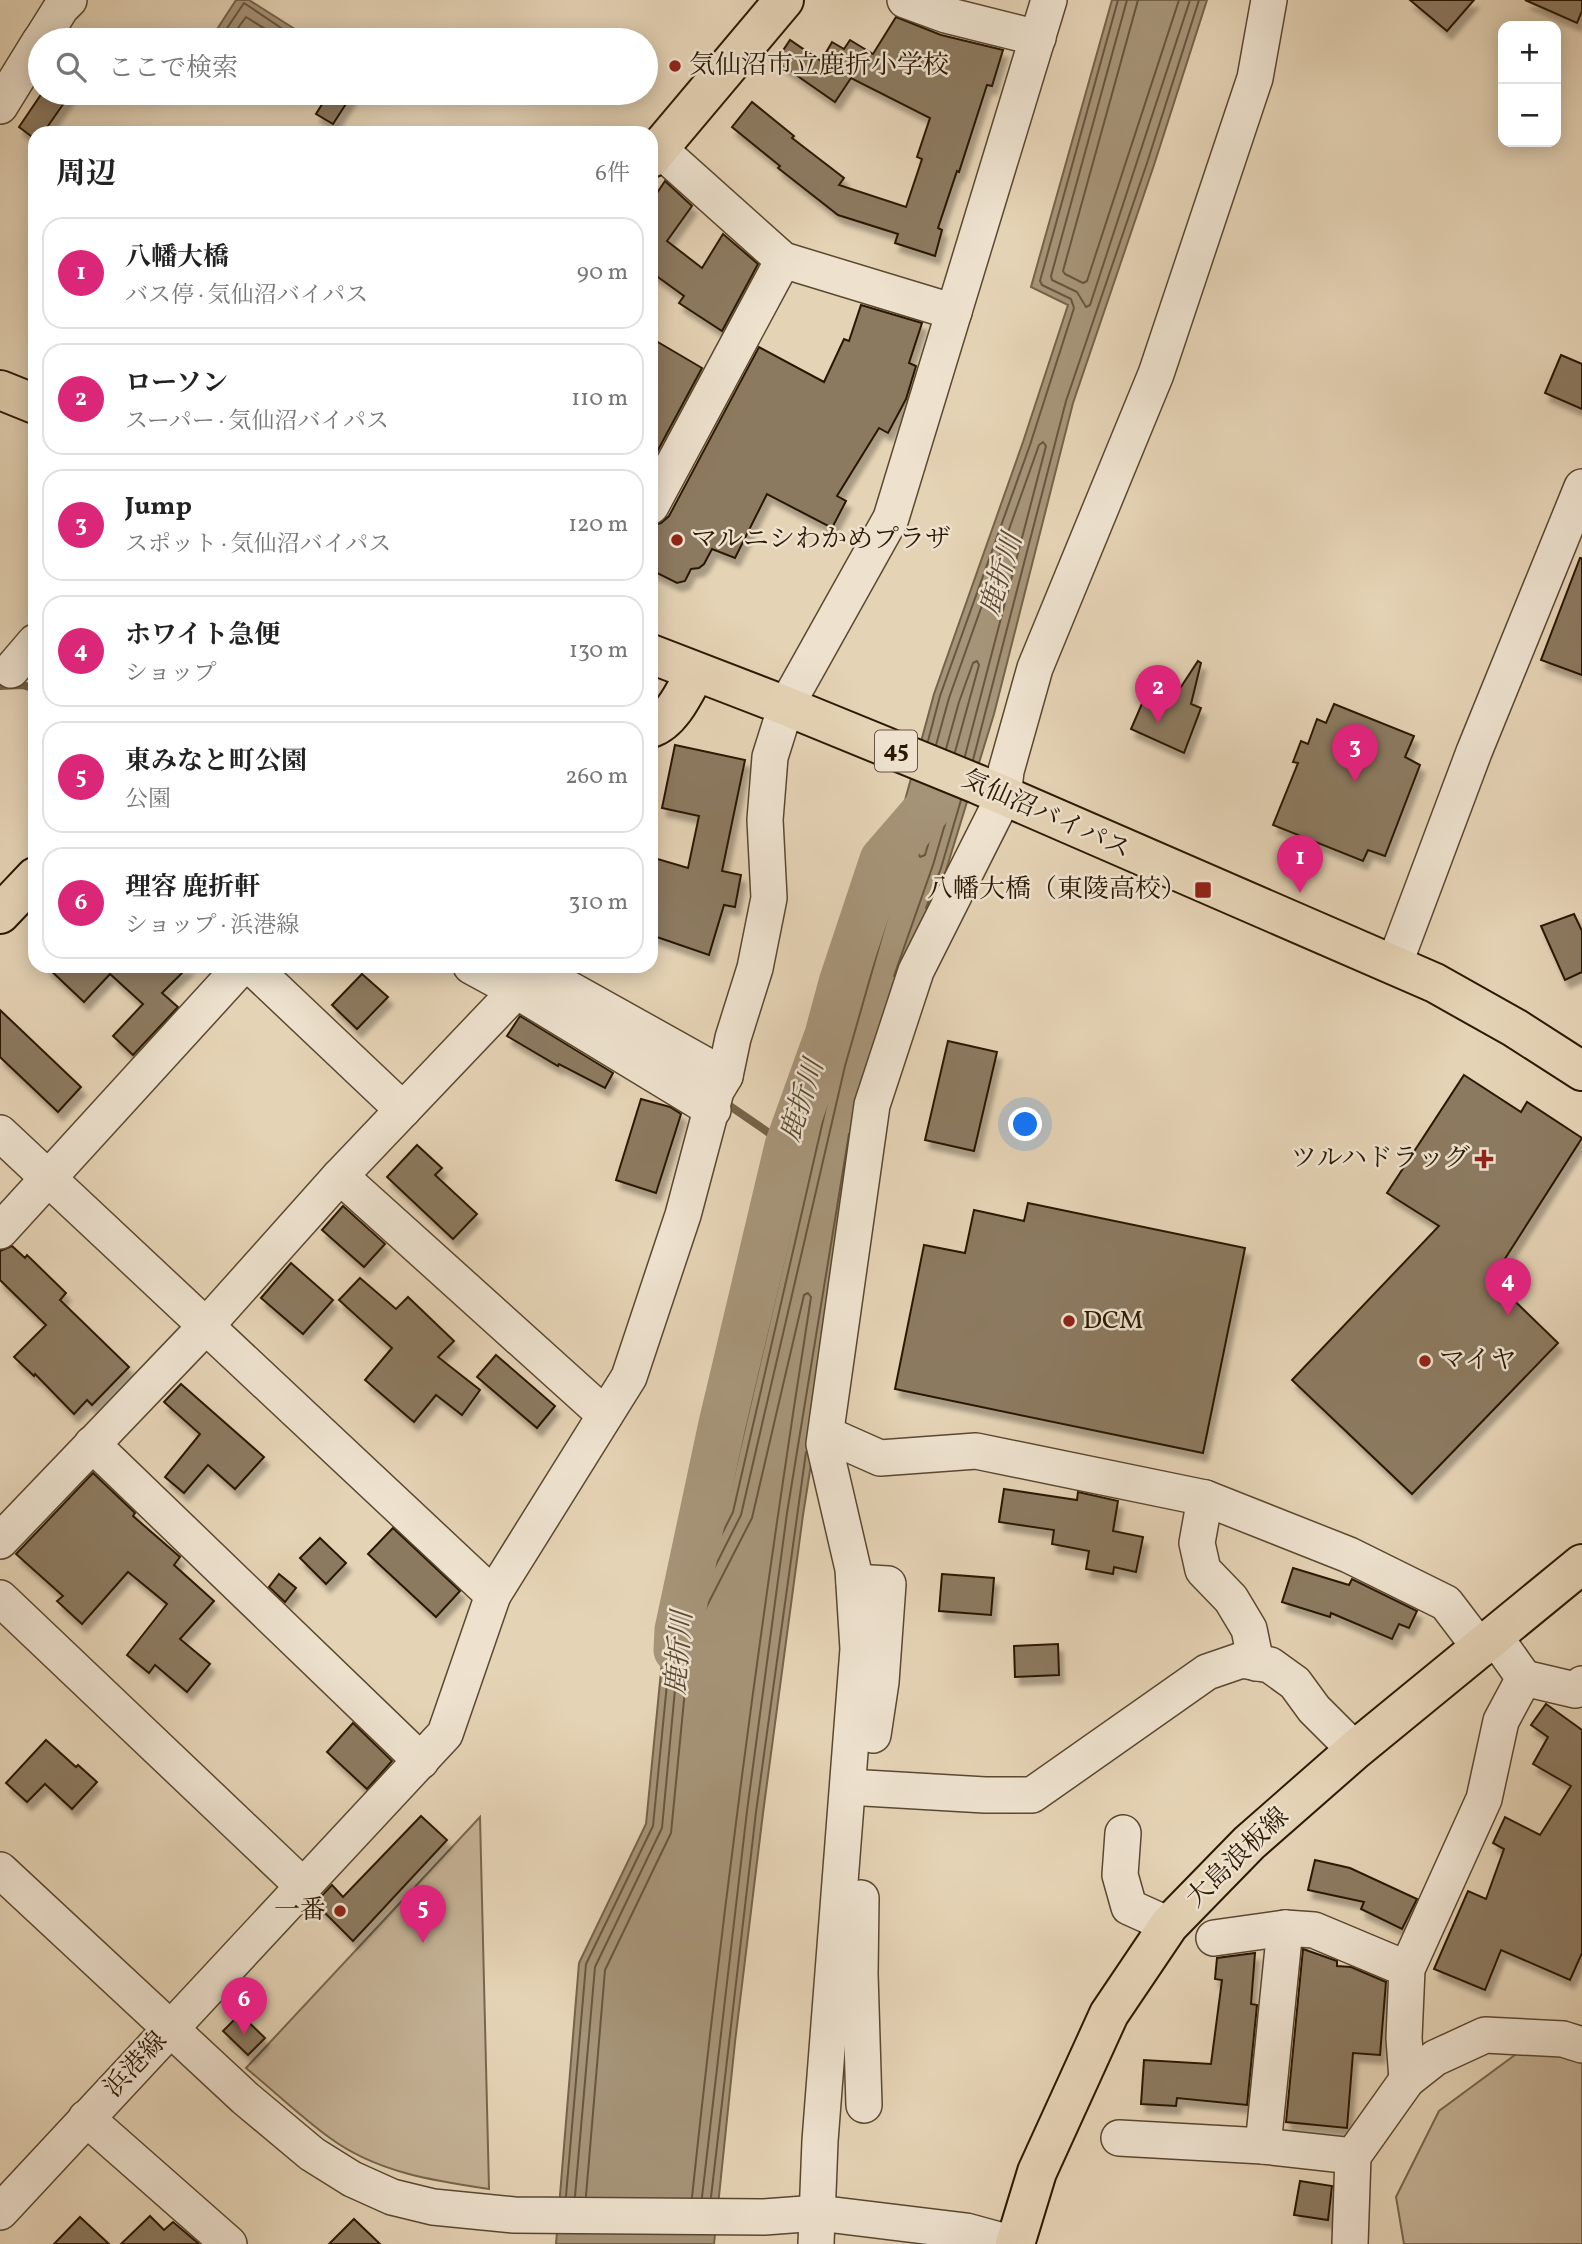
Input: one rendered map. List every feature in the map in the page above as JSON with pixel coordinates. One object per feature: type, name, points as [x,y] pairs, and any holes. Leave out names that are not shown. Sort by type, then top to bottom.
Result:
[{"type":"main road","points":[[658,150],[784,0]]},
{"type":"main road","points":[[0,390],[28,401]]},
{"type":"main road","name":"気仙沼バイパス","points":[[658,657],[801,712],[990,791],[1436,983],[1515,1028],[1582,1071]]},
{"type":"main road","points":[[658,725],[677,704],[695,673]]},
{"type":"main road","points":[[0,914],[28,884]]},
{"type":"main road","name":"大島浪板線","points":[[1015,2244],[1037,2172],[1104,2026],[1169,1925],[1249,1843],[1355,1750],[1582,1564]]},
{"type":"street","points":[[49,28],[69,0]]},
{"type":"street","points":[[905,0],[946,15],[1038,38]]},
{"type":"street","points":[[1015,2244],[965,2231],[817,2229],[764,2217],[514,2215],[433,2207],[392,2197],[352,2179],[312,2154],[245,2098],[171,2027],[445,1734],[493,1595],[629,1377],[683,1215],[716,1091],[725,1076],[733,1038],[755,968],[769,898],[765,820],[769,757],[801,712],[891,518],[1049,0]]},
{"type":"street","points":[[864,2105],[856,1787],[858,1649],[854,1582],[824,1444],[872,1105],[916,971],[990,791],[1006,771],[1035,668],[1156,374],[1255,78],[1269,0]]},
{"type":"street","points":[[0,106],[28,62]]},
{"type":"street","points":[[658,156],[783,260],[954,312]]},
{"type":"street","points":[[658,493],[783,260]]},
{"type":"street","points":[[1394,965],[1474,752],[1568,556],[1582,487]]},
{"type":"street","points":[[15,670],[28,652]]},
{"type":"street","points":[[0,1231],[236,973]]},
{"type":"street","points":[[258,973],[403,1110]]},
{"type":"street","points":[[527,976],[725,1076]]},
{"type":"street","points":[[0,1541],[205,1326],[340,1176],[527,976]]},
{"type":"street","points":[[527,976],[713,1110]]},
{"type":"street","points":[[0,1133],[493,1595]]},
{"type":"street","points":[[340,1176],[605,1415]]},
{"type":"street","points":[[826,1434],[880,1458],[976,1451],[1205,1498],[1349,1555],[1446,1603],[1524,1678],[1575,1690],[1582,1684]]},
{"type":"street","points":[[92,1444],[421,1761]]},
{"type":"street","points":[[1205,1498],[1197,1544],[1203,1570],[1231,1599],[1249,1629],[1255,1663]]},
{"type":"street","points":[[0,1598],[304,1887]]},
{"type":"street","points":[[856,1787],[985,1795],[1032,1795],[1207,1672],[1242,1660],[1270,1665],[1295,1683],[1314,1709],[1355,1750]]},
{"type":"street","points":[[1407,2080],[1404,2038],[1407,1969],[1484,1799],[1501,1721],[1524,1678]]},
{"type":"street","points":[[817,2229],[820,2141],[856,1787]]},
{"type":"street","points":[[1124,1833],[1120,1875],[1129,1907],[1169,1925]]},
{"type":"street","name":"浜港線","points":[[0,1870],[171,2027],[0,2212]]},
{"type":"street","points":[[1214,1938],[1284,1928],[1314,1930],[1407,1969]]},
{"type":"street","points":[[1263,2146],[1284,1928]]},
{"type":"street","points":[[1350,2244],[1353,2156],[1407,2080],[1436,2059],[1485,2035],[1563,2039],[1582,2045]]},
{"type":"street","points":[[86,2118],[229,2244]]},
{"type":"street","points":[[1119,2138],[1263,2146],[1353,2156]]},
{"type":"shaded area","points":[[480,1817],[489,2189],[406,2173],[348,2150],[319,2130],[246,2068]]},
{"type":"shaded area","points":[[1582,2049],[1582,2244],[1404,2244],[1396,2197],[1439,2111],[1519,2052]]},
{"type":"water","points":[[236,0],[249,0],[293,28],[218,28]]},
{"type":"water","points":[[1112,0],[1207,0],[1073,403],[994,714],[861,1147],[803,1515],[763,1813],[714,2244],[556,2244],[579,1963],[646,1824],[665,1631],[726,1510],[830,1062],[934,694],[1068,305],[1031,287]]},
{"type":"building","points":[[1410,0],[1474,0],[1447,31]]},
{"type":"building","points":[[1525,0],[1582,0],[1582,11],[1577,23]]},
{"type":"building","points":[[896,17],[941,35],[1003,50],[992,86],[987,85],[938,228],[942,230],[935,256],[895,243],[898,234],[838,215],[778,168],[780,166],[732,127],[752,102],[794,136],[792,138],[844,178],[839,185],[906,207],[922,159],[917,157],[930,118],[851,78],[835,102],[776,61],[790,40],[821,61],[832,42],[844,49],[850,40],[873,54]]},
{"type":"building","points":[[34,105],[63,105],[48,126],[28,126],[28,134],[19,127]]},
{"type":"building","points":[[322,105],[345,105],[333,124],[316,114]]},
{"type":"building","points":[[665,181],[692,206],[667,241],[702,268],[723,234],[758,264],[722,331],[679,303],[684,296],[658,277],[658,192]]},
{"type":"building","points":[[861,305],[922,323],[909,363],[916,366],[906,399],[888,433],[879,428],[837,496],[846,501],[832,528],[767,494],[735,558],[712,549],[704,564],[691,569],[685,581],[677,583],[658,574],[658,524],[669,516],[759,347],[824,382],[844,339],[849,341]]},
{"type":"building","points":[[658,342],[702,368],[658,450]]},
{"type":"building","points":[[1561,355],[1582,364],[1582,409],[1545,393]]},
{"type":"building","points":[[1582,558],[1582,675],[1541,660]]},
{"type":"building","points":[[1198,661],[1201,663],[1191,704],[1201,708],[1184,753],[1131,729],[1150,685],[1175,696]]},
{"type":"building","points":[[1334,704],[1414,736],[1405,757],[1420,765],[1385,856],[1368,850],[1363,861],[1273,825],[1298,763],[1293,762],[1301,741],[1308,744],[1317,719],[1326,723]]},
{"type":"building","points":[[675,745],[745,760],[722,871],[741,875],[735,907],[724,905],[709,955],[658,937],[658,859],[688,868],[699,816],[662,808]]},
{"type":"building","points":[[1574,914],[1582,931],[1582,972],[1565,980],[1541,926]]},
{"type":"building","points":[[53,973],[182,973],[162,993],[178,1007],[133,1055],[113,1036],[143,1004],[110,974],[84,1002]]},
{"type":"building","points":[[362,974],[388,997],[357,1029],[332,1005]]},
{"type":"building","points":[[0,1010],[81,1087],[58,1112],[0,1057]]},
{"type":"building","points":[[520,1016],[613,1073],[605,1088],[559,1064],[558,1066],[507,1036]]},
{"type":"building","points":[[948,1041],[997,1052],[974,1151],[925,1140]]},
{"type":"building","name":"マイヤ","points":[[1464,1075],[1521,1112],[1527,1102],[1582,1138],[1492,1279],[1558,1343],[1412,1494],[1292,1380],[1439,1226],[1387,1193]]},
{"type":"building","points":[[641,1099],[670,1107],[681,1114],[656,1193],[616,1180]]},
{"type":"building","points":[[417,1145],[442,1168],[435,1175],[477,1214],[453,1239],[387,1177]]},
{"type":"building","name":"DCM","points":[[1028,1203],[1245,1248],[1203,1453],[895,1389],[924,1245],[965,1253],[974,1210],[1024,1221]]},
{"type":"building","points":[[343,1206],[385,1244],[364,1267],[322,1230]]},
{"type":"building","points":[[12,1246],[25,1258],[27,1255],[66,1293],[60,1300],[129,1367],[92,1405],[87,1400],[74,1414],[35,1374],[34,1376],[14,1357],[46,1325],[0,1280],[0,1251]]},
{"type":"building","points":[[291,1263],[333,1300],[303,1334],[261,1298]]},
{"type":"building","points":[[360,1278],[396,1309],[408,1297],[454,1341],[438,1357],[480,1390],[462,1415],[436,1395],[414,1422],[365,1380],[392,1348],[339,1300]]},
{"type":"building","points":[[496,1355],[555,1406],[537,1428],[477,1377]]},
{"type":"building","points":[[181,1384],[264,1457],[235,1489],[208,1465],[184,1493],[165,1477],[200,1434],[164,1402]]},
{"type":"building","points":[[93,1473],[135,1513],[133,1516],[180,1557],[174,1565],[214,1601],[180,1639],[210,1664],[187,1692],[155,1665],[149,1673],[127,1655],[167,1604],[128,1572],[82,1624],[57,1601],[63,1596],[16,1554]]},
{"type":"building","points":[[1004,1489],[1077,1500],[1078,1492],[1118,1501],[1113,1531],[1143,1537],[1136,1572],[1114,1567],[1113,1574],[1086,1569],[1089,1551],[1052,1544],[1054,1530],[999,1522]]},
{"type":"building","points":[[393,1528],[460,1591],[436,1617],[368,1554]]},
{"type":"building","points":[[320,1538],[346,1563],[326,1584],[300,1558]]},
{"type":"building","points":[[1293,1568],[1349,1585],[1352,1579],[1417,1611],[1409,1628],[1399,1624],[1392,1639],[1331,1613],[1330,1617],[1282,1602]]},
{"type":"building","points":[[279,1574],[296,1588],[285,1602],[269,1587]]},
{"type":"building","points":[[942,1574],[994,1578],[991,1615],[939,1611]]},
{"type":"building","points":[[1058,1644],[1059,1675],[1015,1677],[1014,1646]]},
{"type":"building","points":[[1546,1704],[1582,1730],[1582,1953],[1570,1980],[1501,1950],[1485,1990],[1434,1969],[1468,1891],[1486,1899],[1504,1849],[1493,1843],[1505,1817],[1540,1835],[1571,1786],[1533,1764],[1548,1737],[1531,1725]]},
{"type":"building","points":[[353,1723],[392,1761],[367,1789],[327,1752]]},
{"type":"building","points":[[46,1740],[97,1782],[72,1809],[45,1784],[27,1802],[6,1783]]},
{"type":"building","points":[[421,1816],[447,1840],[353,1941],[315,1903],[332,1885],[343,1897]]},
{"type":"building","points":[[1315,1860],[1350,1868],[1417,1899],[1402,1929],[1361,1909],[1364,1902],[1308,1890]]},
{"type":"building","points":[[1303,1949],[1337,1961],[1337,1966],[1351,1967],[1386,1982],[1380,2055],[1353,2053],[1347,2128],[1286,2122]]},
{"type":"building","points":[[1255,1953],[1251,2004],[1257,2005],[1247,2105],[1177,2098],[1176,2106],[1141,2104],[1144,2060],[1211,2064],[1222,1980],[1215,1979],[1217,1958]]},
{"type":"building","points":[[240,2014],[265,2038],[248,2055],[223,2031]]},
{"type":"building","points":[[1300,2181],[1332,2186],[1328,2220],[1294,2215]]},
{"type":"building","points":[[150,2216],[164,2230],[173,2222],[199,2244],[121,2244]]},
{"type":"building","points":[[80,2217],[109,2244],[54,2244]]},
{"type":"building","points":[[354,2219],[380,2244],[329,2244]]},
{"type":"waterway","points":[[0,686],[28,687]]},
{"type":"waterway","name":"鹿折川","points":[[677,1650],[678,1630],[722,1424],[788,1146],[828,1035],[842,983],[883,860],[928,808],[931,799]]},
{"type":"waterway","points":[[727,1104],[788,1146]]},
{"type":"place","name":"気仙沼市立鹿折小学校","points":[[675,66]]},
{"type":"place","name":"マルニシわかめプラザ","points":[[677,540]]},
{"type":"place","name":"ローソン","points":[[1158,723]]},
{"type":"place","name":"Jump","points":[[1355,782]]},
{"type":"place","name":"八幡大橋（東陵高校）","points":[[1203,890]]},
{"type":"place","name":"八幡大橋","points":[[1300,893]]},
{"type":"place","name":"ツルハドラッグ","points":[[1484,1159]]},
{"type":"place","name":"ホワイト急便","points":[[1508,1316]]},
{"type":"place","name":"DCM","points":[[1069,1321]]},
{"type":"place","name":"マイヤ","points":[[1425,1361]]},
{"type":"place","name":"一番","points":[[340,1911]]},
{"type":"place","name":"東みなと町公園","points":[[423,1943]]},
{"type":"place","name":"理容 鹿折軒","points":[[244,2035]]}]
